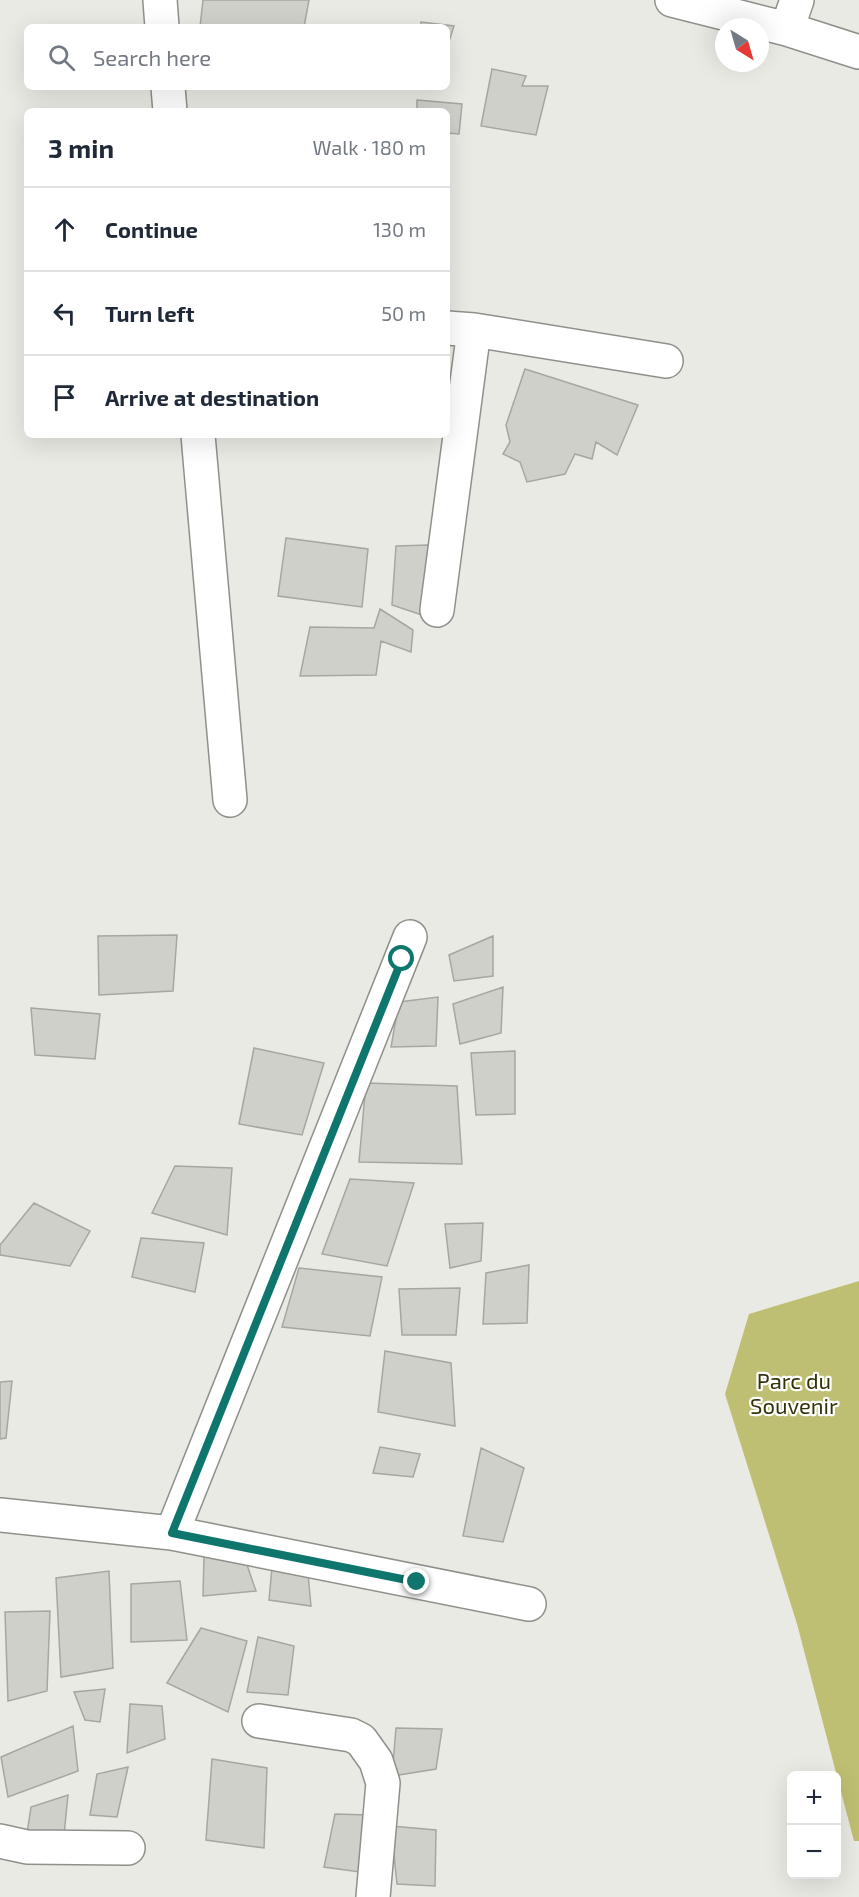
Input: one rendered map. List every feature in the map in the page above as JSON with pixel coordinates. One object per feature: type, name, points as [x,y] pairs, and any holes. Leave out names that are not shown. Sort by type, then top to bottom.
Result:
[{"type":"street","points":[[160,0],[162,24]]},
{"type":"street","points":[[672,0],[792,14],[859,52]]},
{"type":"street","points":[[168,90],[170,108]]},
{"type":"street","points":[[437,610],[461,329],[666,361]]},
{"type":"street","points":[[198,438],[230,800]]},
{"type":"street","points":[[172,1533],[410,937]]},
{"type":"street","points":[[0,1515],[172,1533],[529,1604]]},
{"type":"street","points":[[259,1721],[351,1735],[361,1740],[376,1761],[383,1783],[374,1897]]},
{"type":"street","points":[[0,1840],[27,1847],[128,1848]]},
{"type":"green space","name":"Parc du Souvenir","points":[[859,1281],[859,1841],[854,1841],[841,1792],[841,1771],[836,1771],[797,1624],[725,1394],[749,1314]]},
{"type":"building","points":[[203,0],[309,0],[305,24],[200,24]]},
{"type":"building","points":[[450,26],[454,26],[450,39]]},
{"type":"building","points":[[492,69],[526,76],[522,86],[548,86],[536,135],[481,126]]},
{"type":"building","points":[[417,100],[462,104],[459,134],[450,133],[450,108],[417,108]]},
{"type":"building","points":[[525,369],[638,405],[617,455],[596,442],[592,459],[575,454],[565,474],[527,482],[520,462],[503,454],[510,442],[506,425]]},
{"type":"building","points":[[286,538],[368,549],[362,607],[278,596]]},
{"type":"building","points":[[429,545],[422,615],[392,605],[396,546]]},
{"type":"building","points":[[380,609],[413,630],[411,652],[381,641],[376,675],[300,676],[310,627],[374,628]]},
{"type":"building","points":[[177,935],[173,991],[99,995],[98,936]]},
{"type":"building","points":[[493,936],[493,976],[454,981],[449,955]]},
{"type":"building","points":[[503,987],[501,1033],[460,1044],[453,1004]]},
{"type":"building","points":[[438,997],[436,1046],[391,1047],[399,1002]]},
{"type":"building","points":[[31,1008],[100,1014],[95,1059],[35,1055]]},
{"type":"building","points":[[254,1048],[324,1063],[302,1135],[239,1124]]},
{"type":"building","points":[[515,1051],[515,1114],[476,1115],[471,1053]]},
{"type":"building","points":[[366,1083],[457,1086],[462,1164],[359,1162]]},
{"type":"building","points":[[175,1166],[232,1168],[227,1235],[152,1213]]},
{"type":"building","points":[[350,1179],[414,1183],[387,1266],[322,1254]]},
{"type":"building","points":[[34,1203],[90,1231],[70,1266],[0,1255],[0,1245]]},
{"type":"building","points":[[483,1223],[481,1261],[450,1268],[445,1224]]},
{"type":"building","points":[[141,1238],[204,1243],[195,1292],[132,1277]]},
{"type":"building","points":[[529,1265],[527,1323],[483,1324],[486,1273]]},
{"type":"building","points":[[299,1268],[382,1277],[370,1336],[282,1327]]},
{"type":"building","points":[[460,1288],[456,1335],[402,1335],[399,1289]]},
{"type":"building","points":[[385,1351],[451,1363],[455,1426],[378,1412]]},
{"type":"building","points":[[12,1381],[6,1438],[0,1439],[0,1382]]},
{"type":"building","points":[[380,1447],[420,1454],[413,1477],[373,1473]]},
{"type":"building","points":[[481,1448],[524,1468],[503,1542],[463,1536]]},
{"type":"building","points":[[204,1556],[246,1562],[256,1591],[203,1596]]},
{"type":"building","points":[[272,1567],[308,1574],[311,1606],[269,1600]]},
{"type":"building","points":[[109,1571],[113,1668],[61,1677],[56,1578]]},
{"type":"building","points":[[180,1581],[187,1640],[131,1642],[131,1584]]},
{"type":"building","points":[[50,1611],[47,1691],[8,1701],[5,1612]]},
{"type":"building","points":[[201,1628],[247,1641],[228,1712],[167,1683]]},
{"type":"building","points":[[258,1637],[294,1646],[288,1695],[247,1692]]},
{"type":"building","points":[[105,1689],[100,1722],[85,1720],[74,1692]]},
{"type":"building","points":[[130,1704],[162,1706],[165,1739],[127,1753]]},
{"type":"building","points":[[73,1726],[78,1771],[8,1797],[1,1757]]},
{"type":"building","points":[[396,1728],[442,1729],[436,1769],[392,1776]]},
{"type":"building","points":[[212,1759],[267,1768],[264,1848],[206,1840]]},
{"type":"building","points":[[128,1767],[117,1817],[90,1815],[97,1774]]},
{"type":"building","points":[[68,1795],[64,1835],[26,1840],[31,1807]]},
{"type":"building","points":[[335,1814],[368,1815],[367,1873],[324,1867]]},
{"type":"building","points":[[391,1826],[436,1830],[435,1886],[397,1884]]},
{"type":"route","points":[[402,959],[172,1533],[417,1582]]}]
